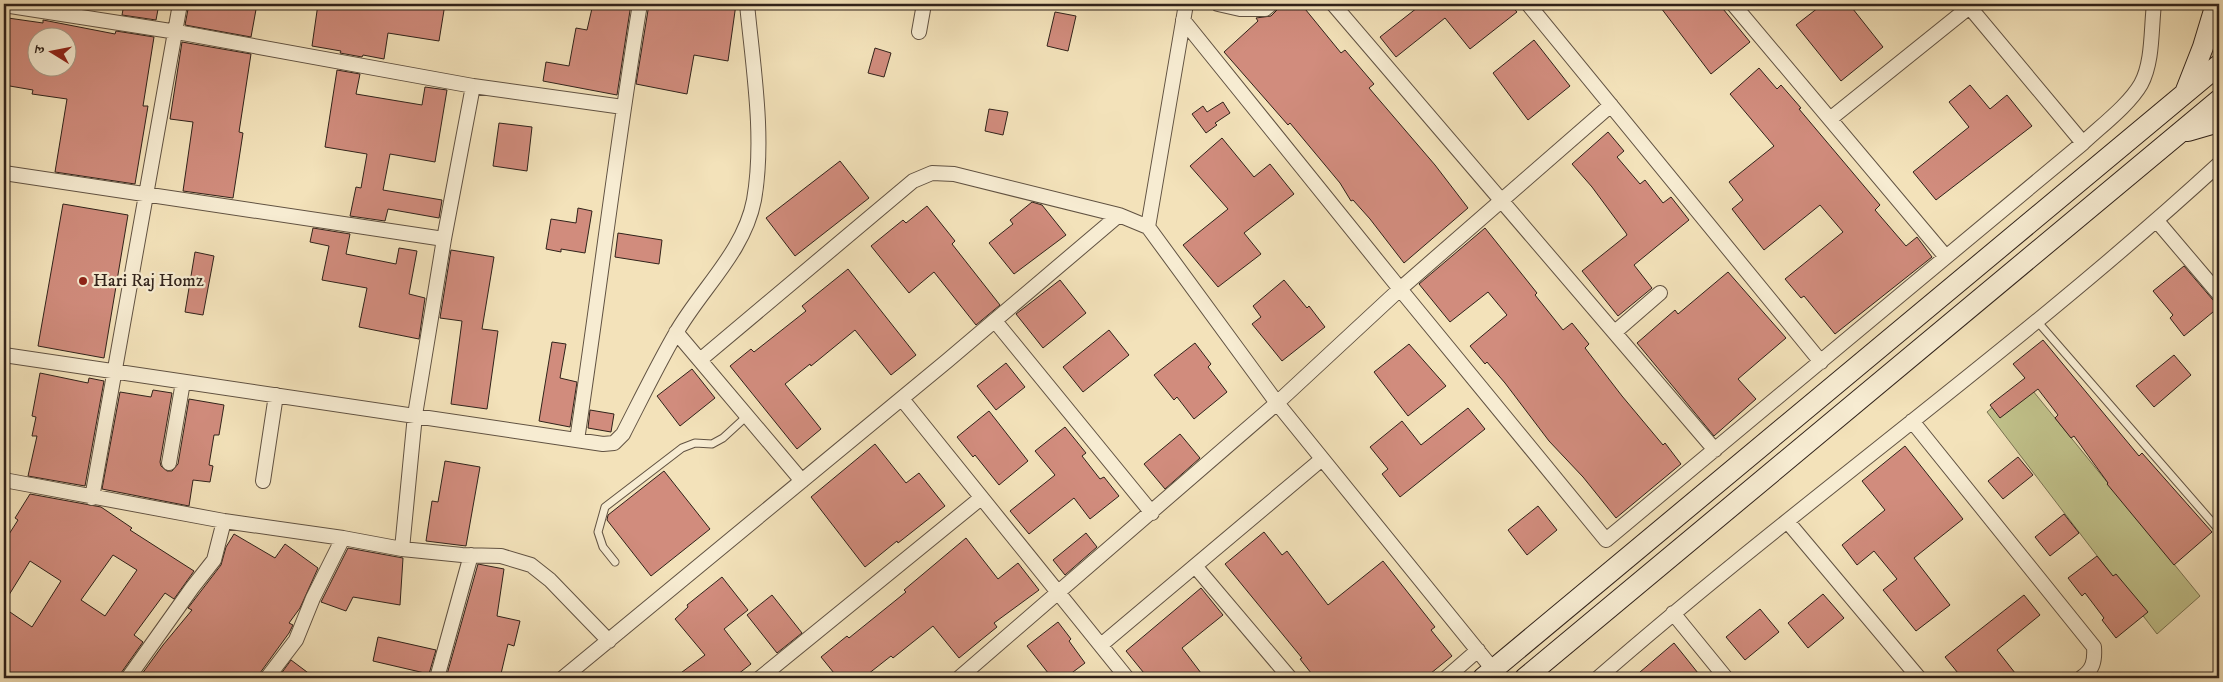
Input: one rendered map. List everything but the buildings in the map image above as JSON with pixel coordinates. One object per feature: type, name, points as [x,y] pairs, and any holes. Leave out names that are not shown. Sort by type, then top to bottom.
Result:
[{"type":"street","points":[[92,498],[177,32],[180,4]]},
{"type":"street","points":[[577,440],[602,271],[622,108],[640,4]]},
{"type":"street","points":[[4,354],[115,373],[577,440],[614,443],[623,434],[676,332],[740,240],[754,202],[759,157],[754,71],[747,4]]},
{"type":"street","points":[[919,32],[924,4]]},
{"type":"street","points":[[1148,227],[1186,4]]},
{"type":"street","points":[[1218,4],[1240,9],[1265,9],[1271,4]]},
{"type":"street","points":[[1333,4],[1715,450]]},
{"type":"street","points":[[1528,4],[1820,362]]},
{"type":"street","points":[[1733,4],[1946,257]]},
{"type":"street","points":[[1184,20],[1400,289],[1606,540],[2083,143],[2127,101],[2140,84],[2148,65],[2154,4]]},
{"type":"street","points":[[2184,94],[2216,4]]},
{"type":"street","points":[[4,5],[177,32],[474,86],[622,108]]},
{"type":"street","points":[[1830,119],[1970,5],[2083,143]]},
{"type":"street","points":[[700,360],[913,181],[932,173],[954,174],[1118,215],[1148,227],[1277,403],[1478,650],[1492,675],[2219,65]]},
{"type":"street","points":[[402,549],[415,415],[444,239],[474,86]]},
{"type":"street","points":[[1525,678],[2219,100]]},
{"type":"street","points":[[959,678],[1152,513],[1277,403],[1400,289],[1611,105]]},
{"type":"street","points":[[2178,134],[2219,122]]},
{"type":"street","points":[[1598,678],[1672,613],[2038,321],[2157,221],[2219,164]]},
{"type":"street","points":[[4,173],[147,196],[292,215],[444,239]]},
{"type":"street","points":[[563,678],[902,399],[1118,215]]},
{"type":"street","points":[[2157,221],[2219,294]]},
{"type":"street","points":[[1614,332],[1660,292]]},
{"type":"street","points":[[995,321],[1152,513]]},
{"type":"street","points":[[676,332],[802,481]]},
{"type":"street","points":[[169,463],[183,382]]},
{"type":"street","points":[[263,481],[276,395]]},
{"type":"street","points":[[902,399],[1127,678]]},
{"type":"street","points":[[1912,421],[2094,647],[2095,660],[2088,673],[2081,678]]},
{"type":"street","points":[[1101,645],[1322,458]]},
{"type":"street","points":[[4,480],[92,498],[224,521],[343,538],[402,549],[501,556],[531,564],[550,580],[609,641]]},
{"type":"street","points":[[760,678],[981,498]]},
{"type":"street","points":[[128,678],[214,560],[224,521]]},
{"type":"street","points":[[1787,521],[1919,678]]},
{"type":"street","points":[[267,678],[296,640],[313,598],[343,538]]},
{"type":"street","points":[[437,678],[472,555]]},
{"type":"street","points":[[1195,566],[1290,678]]},
{"type":"street","points":[[1672,613],[1726,678]]},
{"type":"street","points":[[1446,678],[1478,650]]},
{"type":"lane","points":[[2038,321],[2219,530]]},
{"type":"lane","points":[[616,562],[603,547],[598,532],[605,507],[682,448],[696,443],[712,444],[724,438],[747,416]]},
{"type":"green space","points":[[2024,380],[2200,596],[2157,634],[1987,412]]},
{"type":"place","name":"Hari Raj Homz","points":[[83,281]]}]
